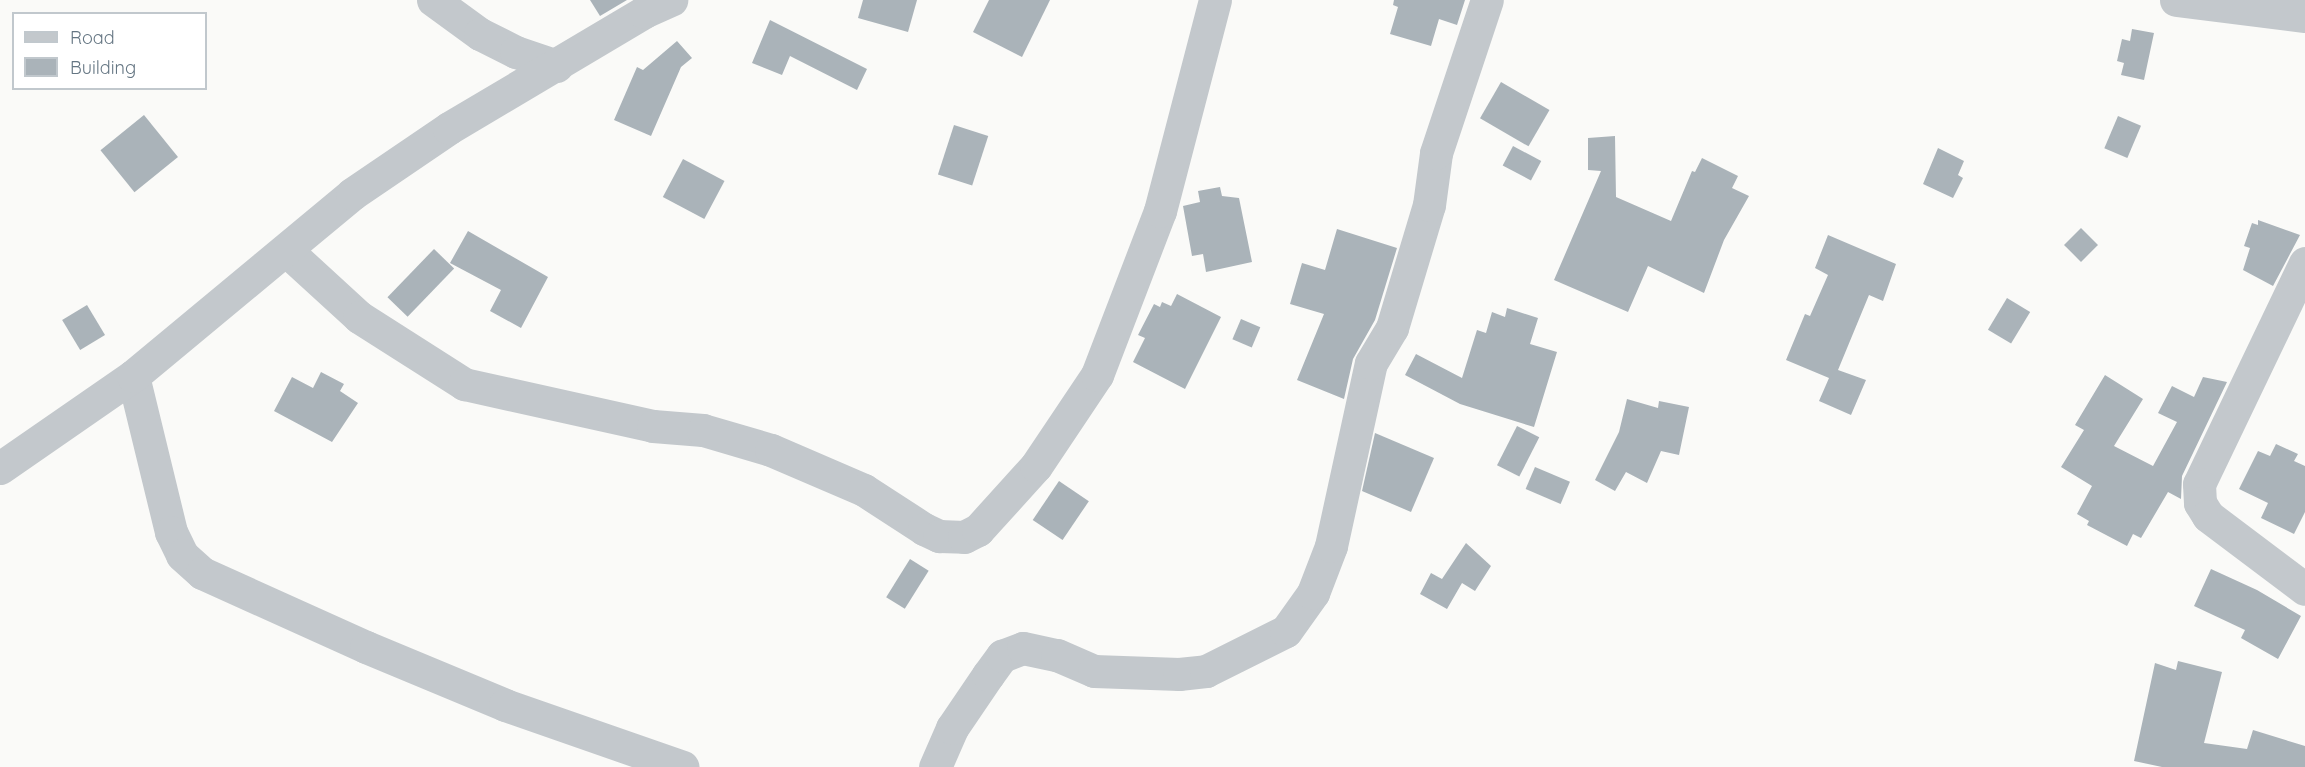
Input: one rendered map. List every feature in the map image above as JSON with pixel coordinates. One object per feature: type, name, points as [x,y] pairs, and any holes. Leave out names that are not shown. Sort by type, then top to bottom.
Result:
[{"type":"street","points":[[433,0],[480,34],[516,52],[557,66]]},
{"type":"street","points":[[0,468],[133,376],[362,187],[449,128],[557,66],[644,12],[671,0]]},
{"type":"street","points":[[286,250],[359,317],[464,384],[653,426],[704,430],[771,450],[864,490],[924,529],[939,536],[964,537],[978,530],[1036,466],[1097,375],[1160,211],[1215,0]]},
{"type":"street","points":[[935,767],[952,728],[1002,656],[1023,648],[1057,655],[1094,671],[1179,674],[1206,671],[1286,631],[1307,603],[1330,546],[1371,363],[1392,328],[1430,205],[1436,153],[1487,0]]},
{"type":"street","points":[[2176,0],[2305,16]]},
{"type":"street","points":[[2305,263],[2199,484],[2200,503],[2208,516],[2305,589]]},
{"type":"street","points":[[2266,342],[2305,323]]},
{"type":"street","points":[[133,376],[171,531],[182,555],[202,573],[495,700],[683,767]]},
{"type":"building","points":[[590,0],[627,0],[600,16]]},
{"type":"building","points":[[863,0],[917,0],[908,32],[858,18]]},
{"type":"building","points":[[989,0],[1050,0],[1022,57],[973,32]]},
{"type":"building","points":[[1394,0],[1465,0],[1457,25],[1439,19],[1431,46],[1390,34],[1398,7],[1393,5]]},
{"type":"building","points":[[770,20],[867,69],[857,90],[790,56],[782,75],[752,63]]},
{"type":"building","points":[[2132,29],[2154,33],[2144,80],[2121,75],[2124,63],[2117,61],[2122,39],[2130,41]]},
{"type":"building","points":[[677,41],[692,58],[681,67],[651,136],[614,120],[637,67],[643,70]]},
{"type":"building","points":[[1501,82],[1549,110],[1528,146],[1480,118]]},
{"type":"building","points":[[144,115],[178,157],[134,192],[100,150]]},
{"type":"building","points":[[2118,116],[2141,126],[2127,158],[2104,148]]},
{"type":"building","points":[[954,125],[988,136],[972,186],[938,174]]},
{"type":"building","points":[[1615,136],[1616,197],[1671,221],[1692,171],[1695,172],[1702,158],[1738,176],[1732,188],[1749,196],[1724,240],[1704,293],[1648,266],[1628,312],[1554,280],[1601,171],[1588,170],[1588,138]]},
{"type":"building","points":[[1513,146],[1541,161],[1531,180],[1503,165]]},
{"type":"building","points":[[1938,148],[1964,161],[1958,175],[1963,178],[1953,198],[1923,184]]},
{"type":"building","points":[[683,159],[724,181],[704,219],[663,197]]},
{"type":"building","points":[[1220,187],[1222,196],[1239,198],[1252,262],[1206,272],[1203,254],[1192,256],[1183,206],[1200,202],[1198,191]]},
{"type":"building","points":[[2258,220],[2300,235],[2273,286],[2243,270],[2250,248],[2244,246],[2252,223],[2258,225]]},
{"type":"building","points":[[2081,228],[2098,245],[2081,262],[2064,245]]},
{"type":"building","points":[[1337,229],[1397,248],[1375,320],[1353,359],[1344,399],[1297,380],[1324,314],[1290,304],[1302,263],[1325,270]]},
{"type":"building","points":[[468,231],[548,277],[521,328],[490,311],[501,290],[450,263]]},
{"type":"building","points":[[1828,235],[1896,264],[1883,301],[1869,295],[1838,370],[1866,380],[1851,415],[1819,401],[1829,378],[1786,360],[1805,314],[1810,316],[1828,275],[1815,268]]},
{"type":"building","points":[[434,249],[454,268],[408,317],[387,297]]},
{"type":"building","points":[[1177,294],[1221,317],[1185,389],[1133,362],[1145,338],[1138,335],[1154,304],[1160,307],[1162,302],[1171,306]]},
{"type":"building","points":[[2007,298],[2030,312],[2011,344],[1988,330]]},
{"type":"building","points":[[87,305],[105,335],[80,350],[62,320]]},
{"type":"building","points":[[1507,308],[1538,318],[1530,344],[1557,352],[1534,427],[1460,404],[1405,375],[1416,354],[1462,378],[1477,330],[1486,333],[1492,312],[1505,317]]},
{"type":"building","points":[[1241,319],[1260,327],[1252,347],[1232,339]]},
{"type":"building","points":[[321,372],[344,384],[340,391],[358,403],[332,442],[274,411],[292,377],[313,388]]},
{"type":"building","points":[[2105,375],[2143,399],[2114,446],[2153,466],[2177,422],[2158,413],[2172,386],[2194,397],[2203,377],[2227,382],[2182,476],[2181,499],[2168,492],[2141,538],[2133,534],[2127,546],[2087,525],[2089,521],[2077,514],[2092,486],[2061,467],[2084,430],[2075,425]]},
{"type":"building","points":[[1627,399],[1658,408],[1659,401],[1689,407],[1679,455],[1661,451],[1647,483],[1626,472],[1615,491],[1595,480],[1619,432]]},
{"type":"building","points":[[1517,426],[1539,437],[1519,477],[1497,465]]},
{"type":"building","points":[[1375,433],[1434,458],[1411,512],[1362,491]]},
{"type":"building","points":[[2276,444],[2298,454],[2294,461],[2305,466],[2305,512],[2294,534],[2261,518],[2268,503],[2239,489],[2258,451],[2270,456]]},
{"type":"building","points":[[1535,467],[1570,482],[1561,504],[1526,489]]},
{"type":"building","points":[[1059,481],[1089,501],[1063,540],[1033,520]]},
{"type":"building","points":[[1466,543],[1491,566],[1475,591],[1462,583],[1447,609],[1420,594],[1431,573],[1442,579]]},
{"type":"building","points":[[910,559],[929,571],[905,609],[886,597]]},
{"type":"building","points":[[2211,569],[2257,590],[2301,616],[2278,659],[2241,638],[2245,630],[2194,606]]},
{"type":"building","points":[[2178,661],[2222,672],[2204,743],[2247,749],[2253,730],[2305,746],[2305,767],[2162,767],[2134,761],[2155,663],[2176,670]]}]
